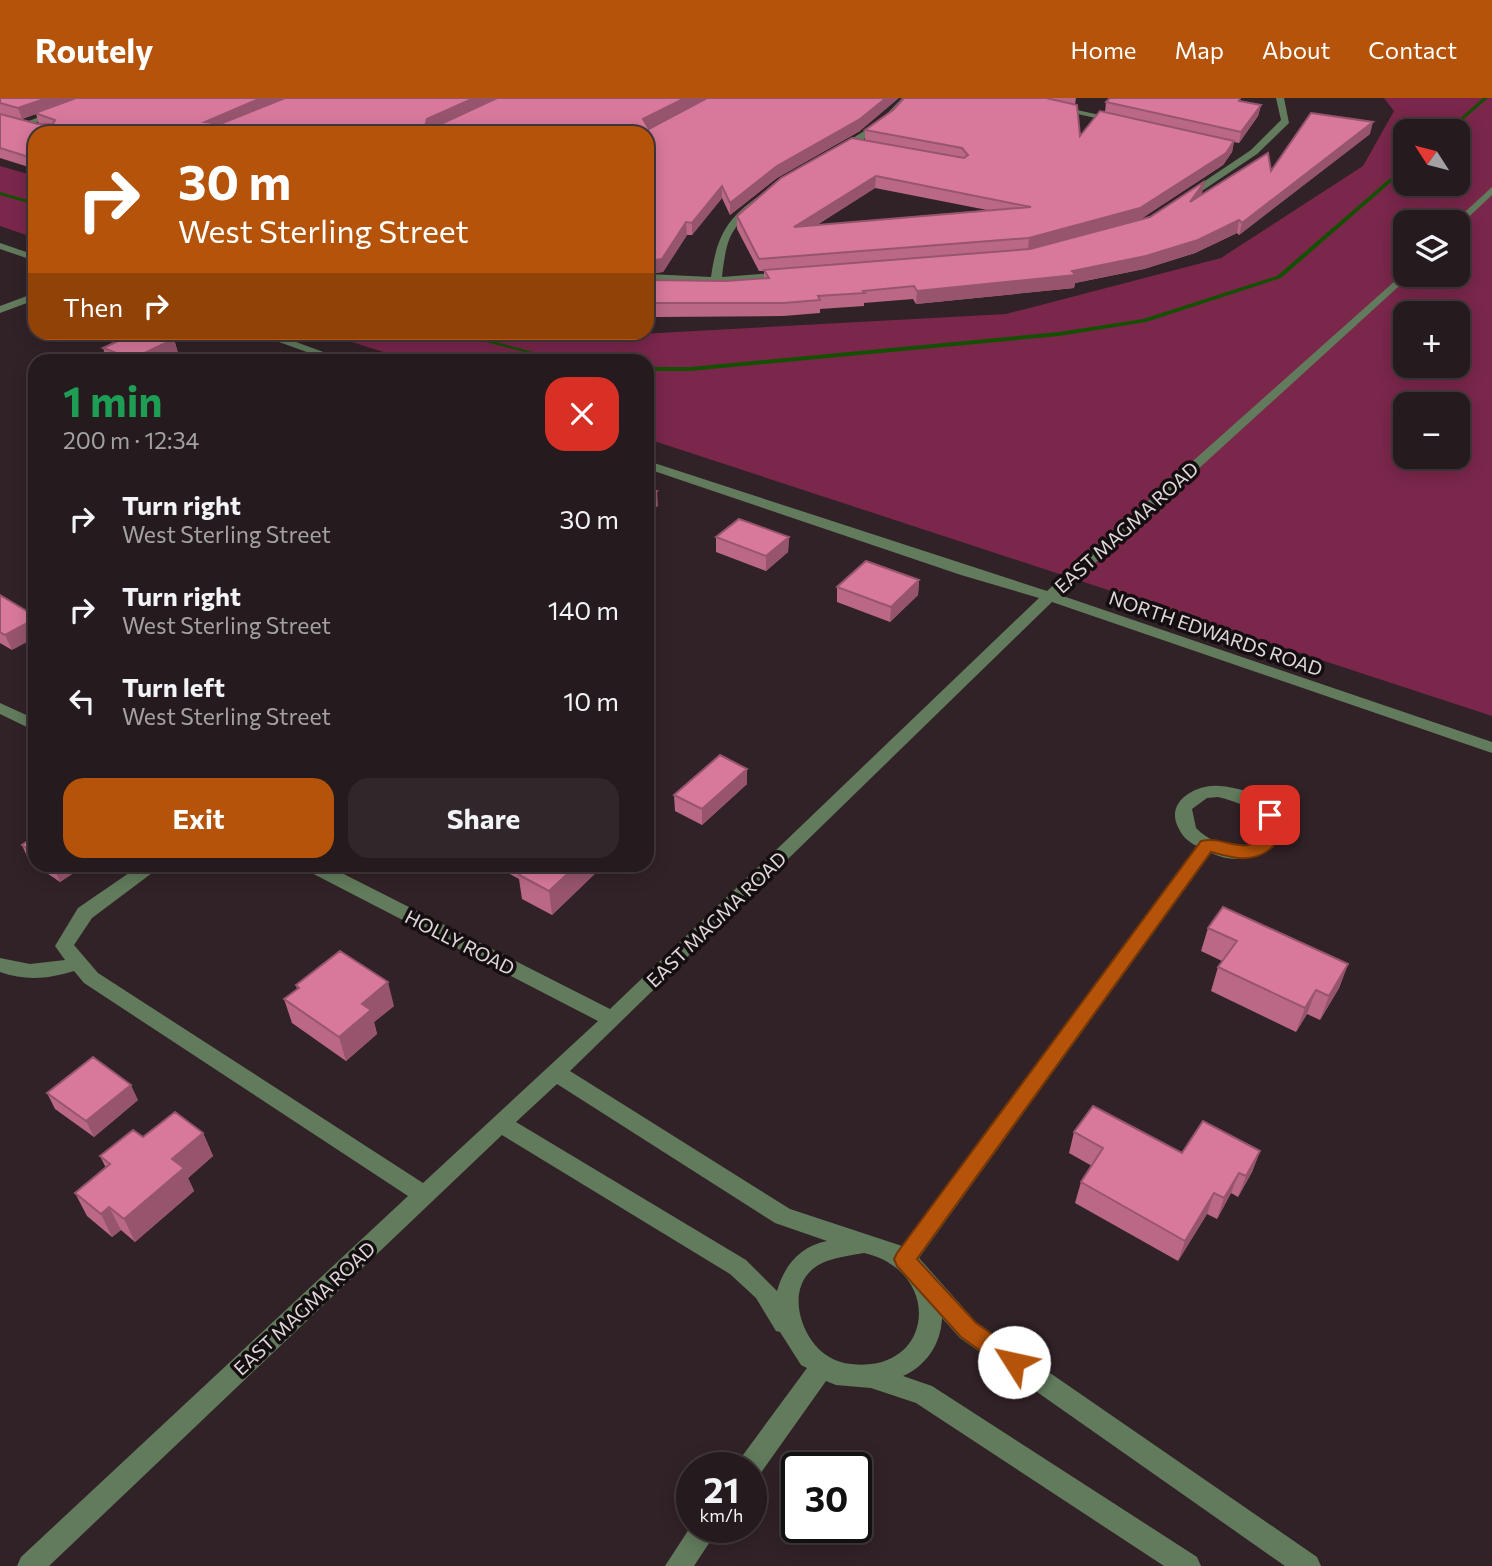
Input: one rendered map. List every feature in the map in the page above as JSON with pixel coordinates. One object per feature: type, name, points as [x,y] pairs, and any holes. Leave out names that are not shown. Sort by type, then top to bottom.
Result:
[{"type":"street","points":[[22,125],[97,98]]},
{"type":"street","points":[[827,158],[883,123],[906,98]]},
{"type":"street","points":[[1010,98],[1125,122]]},
{"type":"street","points":[[1172,206],[1254,152],[1286,121],[1280,98]]},
{"type":"street","points":[[1074,110],[1091,100]]},
{"type":"street","points":[[11,122],[28,126]]},
{"type":"street","points":[[851,144],[864,147]]},
{"type":"street","points":[[1241,149],[1254,152]]},
{"type":"street","points":[[716,281],[720,243],[745,208],[780,187]]},
{"type":"street","points":[[1470,212],[1492,190]]},
{"type":"street","points":[[0,246],[28,256]]},
{"type":"street","points":[[654,277],[716,281],[797,274]]},
{"type":"street","name":"EAST MAGMA ROAD","points":[[30,1566],[612,1019],[1049,597],[1393,286]]},
{"type":"street","points":[[0,310],[28,299]]},
{"type":"street","points":[[280,340],[321,354]]},
{"type":"street","name":"NORTH EDWARDS ROAD","points":[[654,467],[966,572],[1049,597],[1492,748]]},
{"type":"street","points":[[0,708],[28,722]]},
{"type":"street","points":[[1225,792],[1248,798],[1270,815],[1274,826],[1273,836],[1266,845],[1239,853],[1207,845],[1185,827],[1182,816],[1184,806],[1203,793],[1225,792]]},
{"type":"street","points":[[912,1267],[1207,845]]},
{"type":"street","points":[[144,872],[85,913],[65,946],[91,978],[424,1195]]},
{"type":"street","name":"HOLLY ROAD","points":[[323,872],[612,1019]]},
{"type":"street","points":[[0,965],[21,973],[41,974],[79,963]]},
{"type":"street","points":[[555,1072],[783,1216],[817,1230],[886,1248],[912,1267],[968,1330],[1308,1566]]},
{"type":"street","points":[[501,1124],[738,1267],[764,1291],[802,1352],[822,1367],[846,1376],[871,1377],[923,1394],[1188,1566]]},
{"type":"street","points":[[789,1332],[784,1309],[788,1286],[799,1267],[817,1252],[839,1244],[864,1243]]},
{"type":"street","points":[[871,1377],[894,1370],[914,1357],[927,1338],[933,1317],[930,1295],[912,1267]]},
{"type":"street","points":[[761,1452],[822,1367]]},
{"type":"street","points":[[678,1566],[695,1543]]},
{"type":"shaded area","points":[[1384,98],[1492,98],[1492,716],[654,441],[654,354],[390,354],[345,340],[654,340],[654,333],[1006,314],[1221,258],[1363,166],[1394,111]]},
{"type":"shaded area","points":[[0,166],[28,174],[28,236],[0,226]]},
{"type":"building","points":[[0,98],[47,98],[18,108],[0,103]]},
{"type":"building","points":[[76,98],[261,98],[205,122],[220,124],[285,98],[474,98],[427,119],[426,123],[441,124],[497,98],[685,98],[643,119],[647,126],[28,126],[28,157],[0,148],[0,114],[38,124],[53,124],[55,120],[35,113]]},
{"type":"building","points":[[707,98],[886,98],[860,119],[777,166],[730,203],[722,186],[692,223],[686,222],[662,259],[654,260],[654,126]]},
{"type":"building","points":[[904,98],[1046,98],[1077,105],[1080,136],[1100,111],[1234,141],[1226,153],[1140,208],[1029,238],[759,259],[737,216],[781,178],[852,138],[964,158],[968,155],[962,148],[865,130],[893,110]],"holes":[[[876,176],[1031,207],[794,227]]]},
{"type":"building","points":[[1110,98],[1240,98],[1239,101],[1261,105],[1241,132],[1106,102]]},
{"type":"building","points":[[1311,113],[1373,122],[1242,223],[1239,220],[1198,240],[1146,256],[1072,271],[1076,275],[917,291],[914,286],[818,296],[820,300],[784,303],[654,303],[654,280],[726,281],[769,278],[764,270],[1030,249],[1150,217],[1205,181],[1190,202],[1268,153],[1271,171]]},
{"type":"building","points":[[120,340],[172,340],[142,354],[119,354],[103,348]]},
{"type":"building","points":[[739,519],[789,537],[766,556],[716,537]]},
{"type":"building","points":[[866,561],[919,580],[891,607],[837,587]]},
{"type":"building","points":[[0,595],[28,612],[28,623],[5,635],[0,632]]},
{"type":"building","points":[[720,755],[747,769],[702,809],[674,795]]},
{"type":"building","points":[[522,872],[569,872],[549,891],[519,875]]},
{"type":"building","points":[[1223,907],[1348,964],[1329,996],[1316,990],[1305,1008],[1218,967],[1237,941],[1208,928]]},
{"type":"building","points":[[340,951],[388,982],[362,1004],[371,1010],[339,1037],[284,999],[299,988],[296,985]]},
{"type":"building","points":[[93,1057],[131,1085],[86,1121],[47,1093]]},
{"type":"building","points":[[1093,1106],[1182,1153],[1203,1121],[1260,1151],[1246,1176],[1239,1173],[1224,1198],[1214,1193],[1185,1241],[1081,1182],[1103,1148],[1074,1132]]},
{"type":"building","points":[[175,1112],[203,1133],[172,1159],[184,1168],[124,1219],[109,1207],[101,1214],[75,1193],[110,1164],[100,1156],[133,1130],[143,1137]]},
{"type":"waterway","points":[[1462,119],[1486,98]]},
{"type":"waterway","points":[[654,369],[690,369],[1059,334],[1144,321],[1279,277],[1393,178]]},
{"type":"waterway","points":[[0,193],[28,202]]},
{"type":"waterway","points":[[481,340],[536,354]]},
{"type":"route","points":[[1014,1362],[968,1330],[905,1259],[1207,845],[1239,853],[1266,845],[1273,836],[1274,826],[1270,815]]}]
